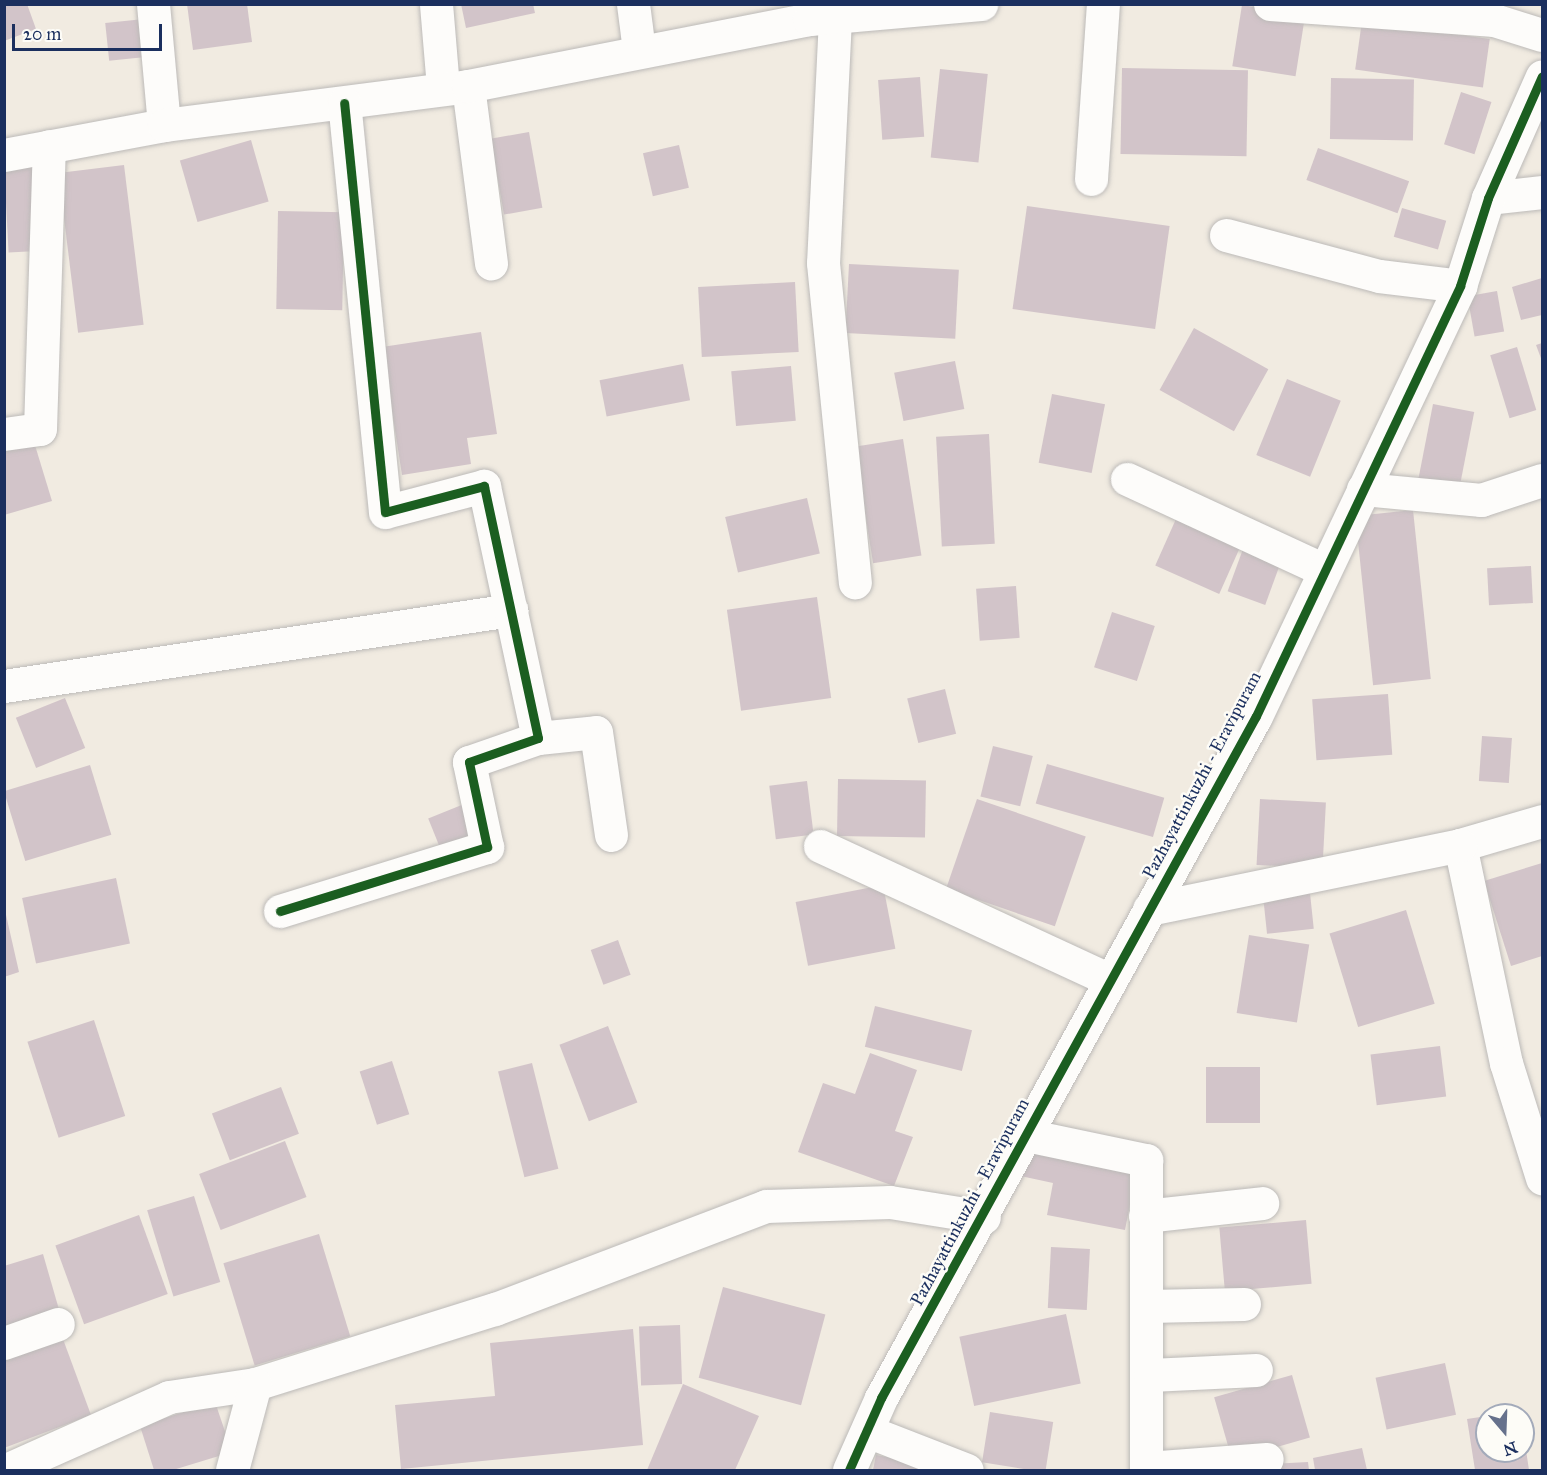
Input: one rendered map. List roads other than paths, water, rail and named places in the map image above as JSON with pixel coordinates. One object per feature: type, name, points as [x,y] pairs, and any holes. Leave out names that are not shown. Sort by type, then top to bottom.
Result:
[{"type":"street","points":[[153,4],[164,124]]},
{"type":"street","points":[[436,4],[491,264]]},
{"type":"street","points":[[633,4],[639,50]]},
{"type":"street","points":[[4,155],[164,124],[344,103],[455,87],[817,14],[981,4]]},
{"type":"street","points":[[1091,179],[1103,4]]},
{"type":"street","points":[[1270,4],[1494,20],[1542,35]]},
{"type":"street","points":[[817,14],[824,263],[855,582]]},
{"type":"street","name":"Pazhayattinkuzhi - Eravipuram","points":[[849,1470],[867,1431],[984,1217],[1108,979],[1256,716],[1460,286],[1488,198],[1542,76]]},
{"type":"street","points":[[344,103],[385,512],[484,486],[538,738]]},
{"type":"street","points":[[4,434],[40,429],[49,146]]},
{"type":"street","points":[[1488,198],[1542,192]]},
{"type":"street","points":[[1226,235],[1379,276],[1460,286]]},
{"type":"street","points":[[1127,479],[1324,570]]},
{"type":"street","points":[[1364,489],[1481,500],[1542,480]]},
{"type":"street","points":[[4,686],[511,609]]},
{"type":"street","points":[[280,911],[487,847],[469,762],[538,738],[596,732],[611,836]]},
{"type":"street","points":[[1149,909],[1460,845],[1542,821]]},
{"type":"street","points":[[1460,845],[1506,1063],[1542,1178]]},
{"type":"street","points":[[820,846],[1108,979]]},
{"type":"street","points":[[1026,1135],[1146,1160],[1150,1375],[1147,1469],[1267,1459]]},
{"type":"street","points":[[6,1470],[169,1397],[255,1384],[495,1309],[766,1206],[890,1202],[984,1217]]},
{"type":"street","points":[[1146,1216],[1262,1203]]},
{"type":"street","points":[[1148,1306],[1244,1304]]},
{"type":"street","points":[[4,1342],[58,1324]]},
{"type":"street","points":[[1150,1375],[1256,1370]]},
{"type":"street","points":[[232,1470],[255,1384]]},
{"type":"street","points":[[867,1431],[967,1470]]}]
